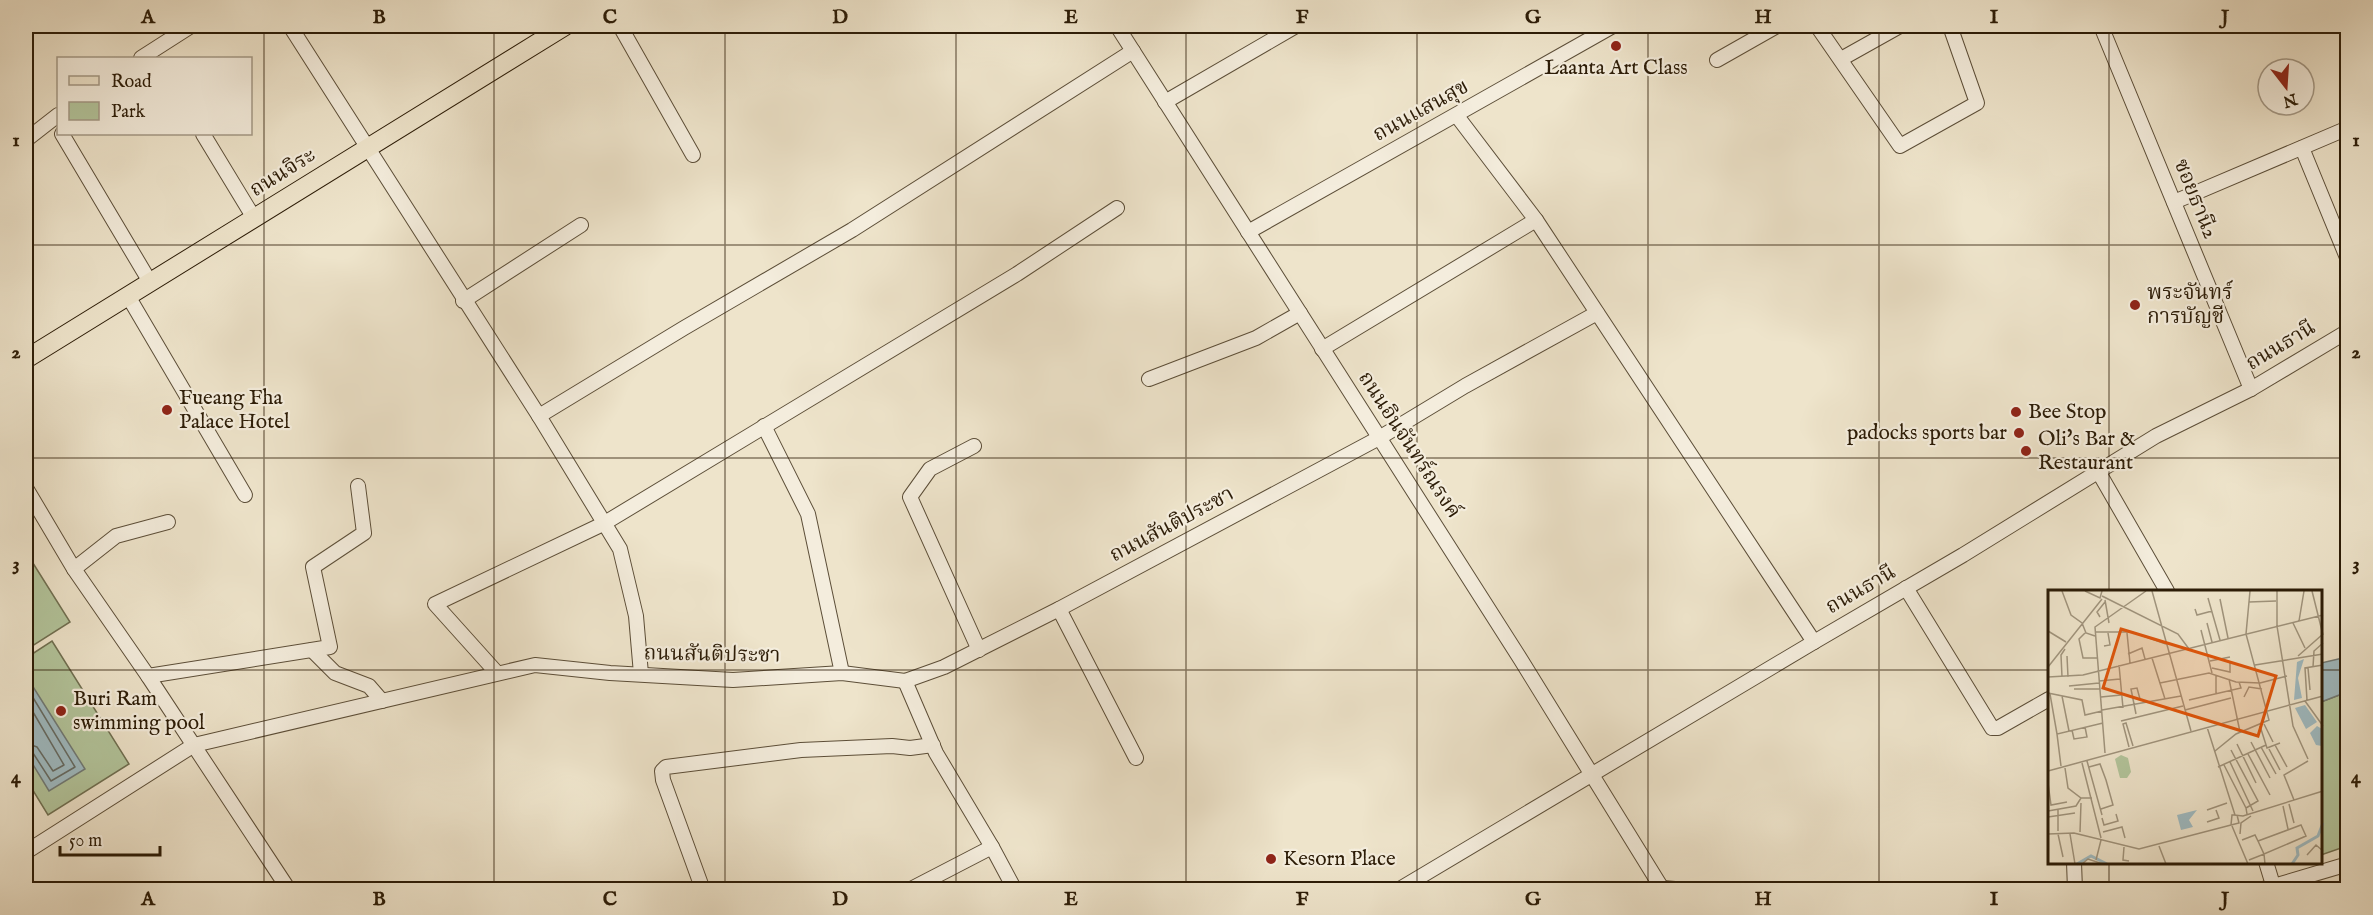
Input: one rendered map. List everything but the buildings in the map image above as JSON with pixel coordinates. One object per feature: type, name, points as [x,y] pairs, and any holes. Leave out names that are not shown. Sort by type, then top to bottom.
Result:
[{"type":"main road","name":"ถนนจิระ","points":[[26,359],[564,26]]},
{"type":"street","points":[[143,57],[191,26]]},
{"type":"street","points":[[290,26],[620,549],[636,616],[641,674]]},
{"type":"street","points":[[620,26],[693,155]]},
{"type":"street","name":"ถนนอินจันทร์ณรงค์","points":[[1117,26],[1593,774],[1663,889]]},
{"type":"street","points":[[1165,102],[1296,26]]},
{"type":"street","name":"ถนนแสนสุข","points":[[1248,232],[1613,26]]},
{"type":"street","points":[[1718,60],[1777,26]]},
{"type":"street","points":[[1817,26],[1900,146],[1977,103],[1950,26]]},
{"type":"street","points":[[1841,59],[1900,26]]},
{"type":"street","name":"ซอยธานี2","points":[[2101,26],[2251,389]]},
{"type":"street","points":[[538,416],[852,230],[1133,51]]},
{"type":"street","points":[[1457,116],[1536,220],[1814,642]]},
{"type":"street","points":[[26,140],[57,121]]},
{"type":"street","points":[[2174,202],[2348,128]]},
{"type":"street","points":[[63,135],[150,282]]},
{"type":"street","points":[[204,135],[254,218]]},
{"type":"street","points":[[2302,148],[2348,260]]},
{"type":"street","points":[[497,673],[435,604],[603,524],[1017,274],[1117,208]]},
{"type":"street","points":[[1322,349],[1536,220]]},
{"type":"street","points":[[463,301],[581,225]]},
{"type":"street","points":[[128,296],[245,495]]},
{"type":"street","points":[[1149,379],[1256,338],[1300,313]]},
{"type":"street","name":"ถนนสันติประชา","points":[[26,852],[194,745],[535,665],[733,681],[842,673],[905,681],[944,667],[1059,609],[1379,438],[1465,386],[1598,313]]},
{"type":"street","name":"ถนนธานี","points":[[1398,890],[1973,549],[2156,436],[2251,389],[2348,331]]},
{"type":"street","points":[[764,426],[808,514],[842,673]]},
{"type":"street","points":[[974,446],[930,469],[910,497],[979,650]]},
{"type":"street","points":[[2098,471],[2164,590]]},
{"type":"street","points":[[148,676],[330,647],[313,567],[364,533],[358,486]]},
{"type":"street","points":[[26,488],[74,569],[148,676],[289,890]]},
{"type":"street","points":[[74,569],[116,536],[168,522]]},
{"type":"street","points":[[1906,588],[1992,728],[1998,728],[2048,700]]},
{"type":"street","points":[[1059,609],[1136,758]]},
{"type":"street","points":[[312,650],[335,673],[369,686],[382,700]]},
{"type":"street","points":[[905,681],[933,745],[1015,890]]},
{"type":"street","points":[[704,890],[663,780],[662,771],[666,767],[801,750],[892,746],[910,748],[933,745]]},
{"type":"street","points":[[909,890],[992,847]]},
{"type":"street","points":[[2074,864],[2075,890]]},
{"type":"street","points":[[2266,864],[2267,887],[2348,864]]},
{"type":"street","points":[[1663,889],[1687,890]]},
{"type":"green space","points":[[26,552],[70,622],[26,650]]},
{"type":"green space","name":"Buri Ram swimming pool","points":[[52,641],[129,764],[48,815],[26,779],[26,658]]},
{"type":"green space","points":[[2347,692],[2347,846],[2322,855],[2322,702]]},
{"type":"water","points":[[2347,657],[2347,692],[2322,702],[2322,663]]},
{"type":"water","points":[[30,682],[85,769],[49,791],[26,753],[26,685]]},
{"type":"place","name":"Laanta Art Class","points":[[1616,46]]},
{"type":"place","name":"พระจันทร์ การบัญชี","points":[[2135,305]]},
{"type":"place","name":"Fueang Fha Palace Hotel","points":[[167,410]]},
{"type":"place","name":"Bee Stop","points":[[2016,412]]},
{"type":"place","name":"padocks sports bar","points":[[2019,433]]},
{"type":"place","name":"Oli's Bar & Restaurant","points":[[2026,451]]},
{"type":"place","name":"Buri Ram swimming pool","points":[[61,711]]},
{"type":"place","name":"Kesorn Place","points":[[1271,859]]}]
